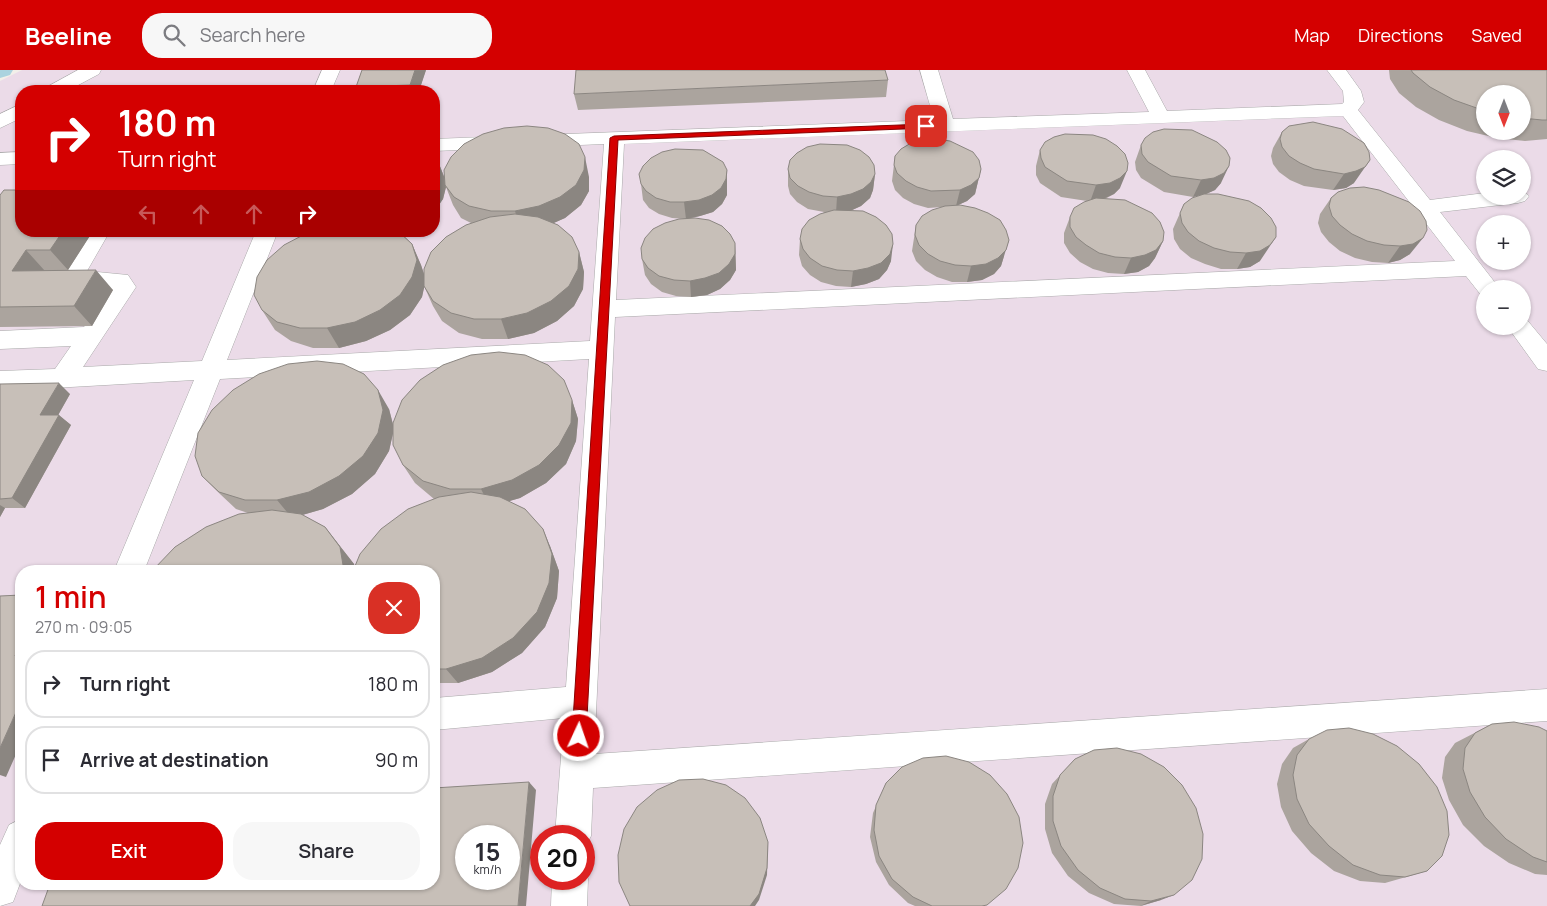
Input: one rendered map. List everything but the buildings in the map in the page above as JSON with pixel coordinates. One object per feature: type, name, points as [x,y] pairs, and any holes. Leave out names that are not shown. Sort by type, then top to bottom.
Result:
[{"type":"lane","points":[[65,85],[92,70]]},
{"type":"lane","points":[[325,85],[331,70]]},
{"type":"lane","points":[[928,70],[945,126]]},
{"type":"lane","points":[[1136,70],[1162,117]]},
{"type":"lane","points":[[1336,70],[1352,91],[1354,102],[1348,110]]},
{"type":"lane","points":[[440,145],[1348,110]]},
{"type":"lane","points":[[1348,110],[1482,280]]},
{"type":"lane","points":[[0,122],[15,113]]},
{"type":"lane","points":[[574,825],[614,138]]},
{"type":"lane","points":[[0,159],[15,158]]},
{"type":"lane","points":[[1425,207],[1476,201]]},
{"type":"lane","points":[[62,378],[124,287],[120,281],[76,278],[76,268],[95,237]]},
{"type":"lane","points":[[131,565],[265,237]]},
{"type":"lane","points":[[603,309],[1473,268]]},
{"type":"lane","points":[[1526,335],[1547,362]]},
{"type":"lane","points":[[0,340],[90,336]]},
{"type":"lane","points":[[0,381],[601,349]]},
{"type":"lane","points":[[440,713],[581,701]]},
{"type":"lane","points":[[577,772],[1547,705]]},
{"type":"lane","points":[[0,889],[15,852]]},
{"type":"lane","points":[[569,906],[570,890]]},
{"type":"shaded area","points":[[22,70],[1547,70],[1547,906],[0,906],[0,81]]},
{"type":"route","points":[[579,736],[614,138],[926,126]]}]
